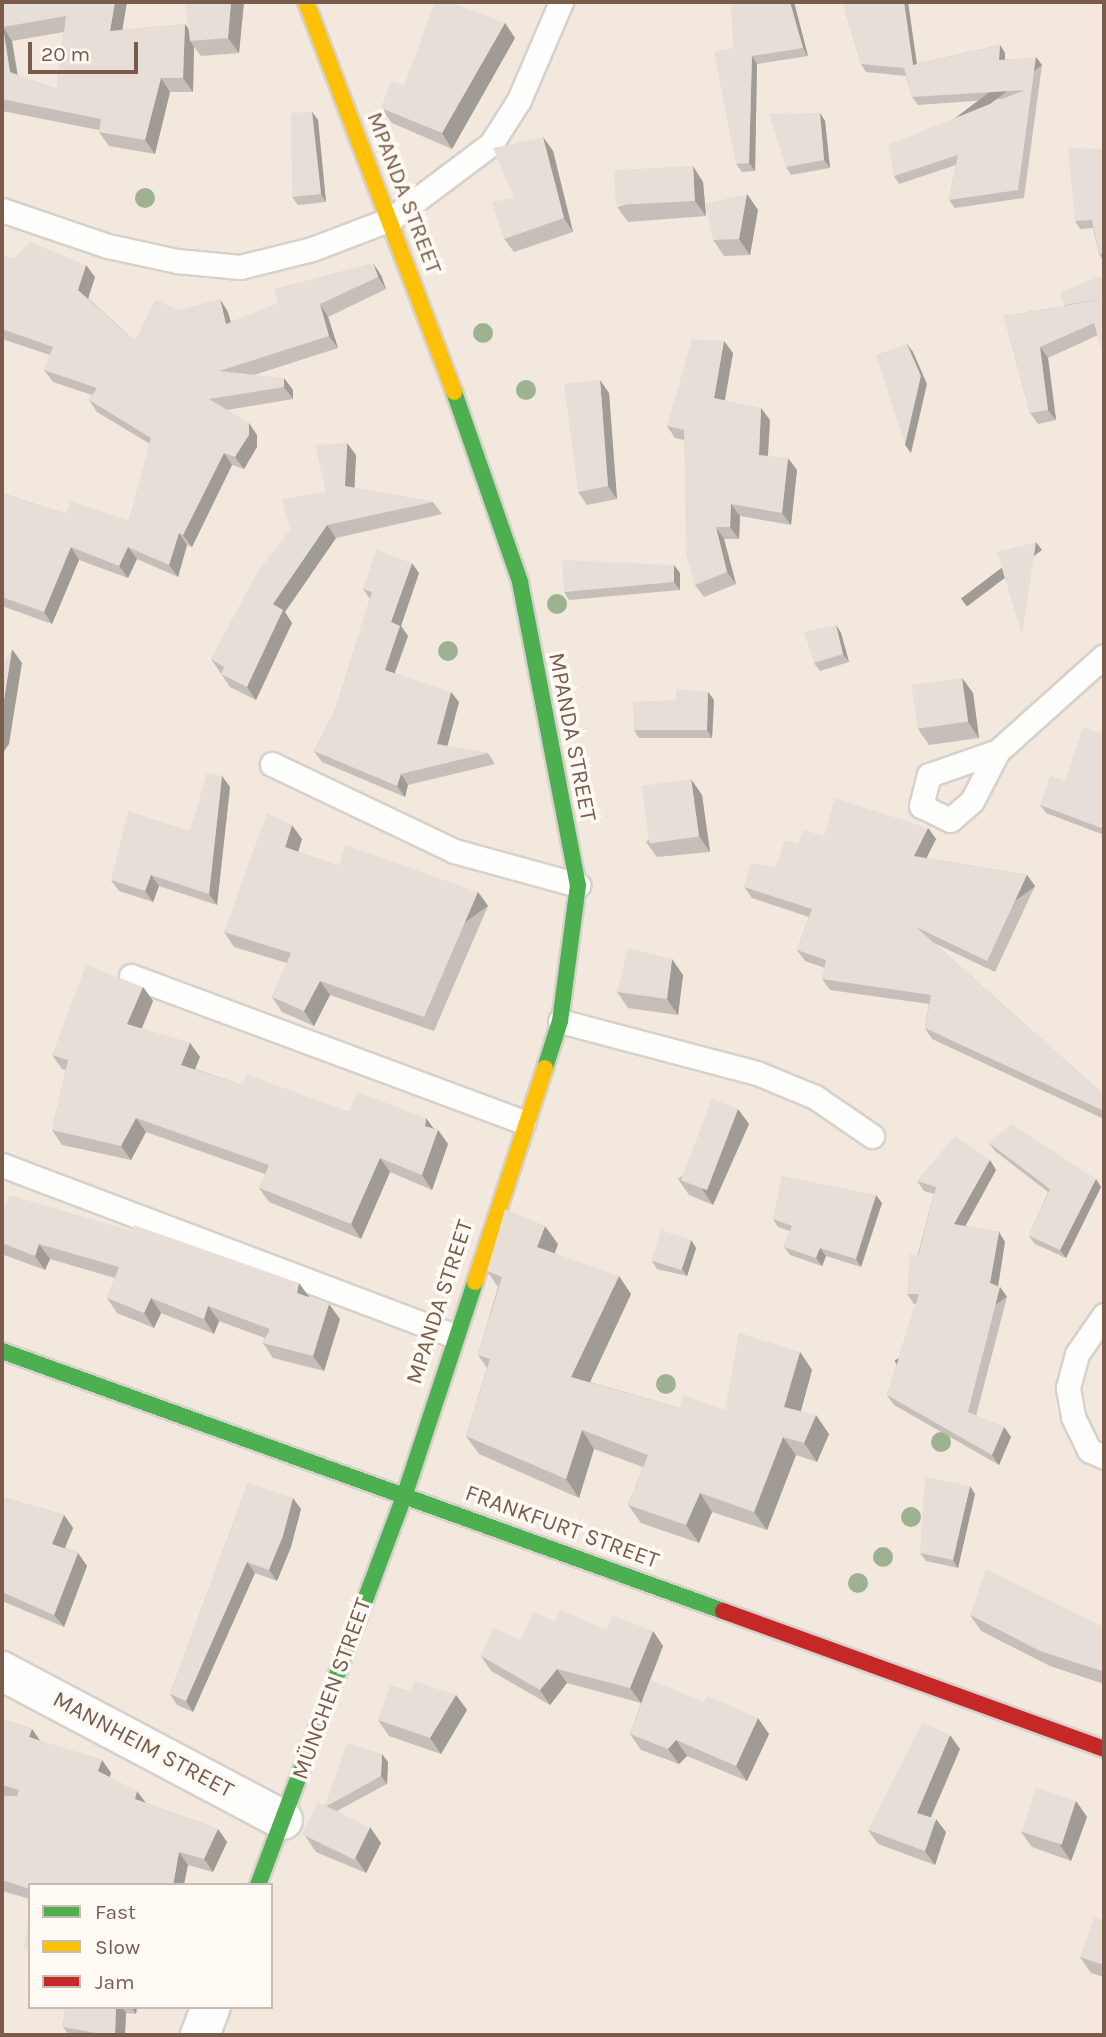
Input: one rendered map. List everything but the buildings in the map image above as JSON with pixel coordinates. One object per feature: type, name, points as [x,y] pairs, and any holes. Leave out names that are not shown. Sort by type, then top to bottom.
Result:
[{"type":"street","name":"MPANDA STREET","points":[[306,2],[391,219],[520,582],[578,885],[559,1020],[452,1335],[405,1494]]},
{"type":"street","name":"FRANKFURT STREET","points":[[2,1351],[405,1494],[1104,1749]]},
{"type":"street","name":"MÜNCHEN STREET","points":[[259,1883],[405,1494]]},
{"type":"street","name":"MANNHEIM STREET","points":[[2,1671],[284,1821]]},
{"type":"street","points":[[200,2035],[210,2009]]},
{"type":"lane","points":[[2,210],[108,246],[240,267],[312,249],[391,219],[491,144],[519,100],[561,2]]},
{"type":"lane","points":[[998,751],[1104,656]]},
{"type":"lane","points":[[272,764],[454,851],[578,885]]},
{"type":"lane","points":[[131,976],[524,1122]]},
{"type":"lane","points":[[559,1020],[757,1073],[815,1097],[872,1136]]},
{"type":"lane","points":[[2,1165],[452,1335]]},
{"type":"lane","points":[[1104,1315],[1077,1354],[1068,1388],[1073,1416],[1089,1450],[1104,1457]]},
{"type":"shaded area","points":[[2,2],[1104,2],[1104,2035],[2,2035]]},
{"type":"traffic: fast","points":[[454,392],[520,582],[578,885],[560,1021],[545,1068]]},
{"type":"traffic: fast","points":[[259,1883],[405,1494],[475,1282]]},
{"type":"traffic: fast","points":[[2,1351],[723,1611]]},
{"type":"traffic: slow","points":[[306,2],[454,392]]},
{"type":"traffic: slow","points":[[475,1282],[545,1068]]},
{"type":"traffic: jam","points":[[723,1611],[1104,1749]]}]
